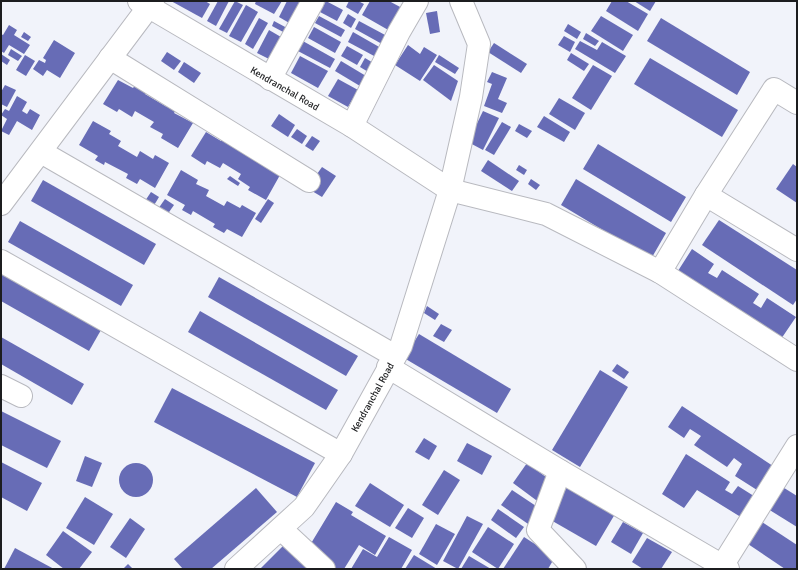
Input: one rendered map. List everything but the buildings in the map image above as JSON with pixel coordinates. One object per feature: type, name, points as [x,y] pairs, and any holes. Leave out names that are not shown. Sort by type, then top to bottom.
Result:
[{"type":"street","points":[[270,79],[314,1]]},
{"type":"street","points":[[352,126],[399,32],[417,1]]},
{"type":"street","name":"Kendranchal Road","points":[[236,569],[304,507],[341,454],[401,346],[450,190],[471,97],[479,44],[461,1]]},
{"type":"street","points":[[1,204],[110,58],[147,3]]},
{"type":"street","name":"Kendranchal Road","points":[[147,3],[270,79],[352,126],[450,190]]},
{"type":"street","points":[[110,58],[310,181]]},
{"type":"street","points":[[660,272],[706,195],[774,90],[797,104]]},
{"type":"street","points":[[41,152],[392,362],[560,471],[725,567],[797,446]]},
{"type":"street","points":[[450,190],[546,214],[660,272],[797,360]]},
{"type":"street","points":[[706,195],[797,250]]},
{"type":"street","points":[[1,261],[341,454]]},
{"type":"street","points":[[1,386],[21,396]]},
{"type":"street","points":[[560,471],[538,530],[575,569]]},
{"type":"street","points":[[280,529],[324,569]]}]
